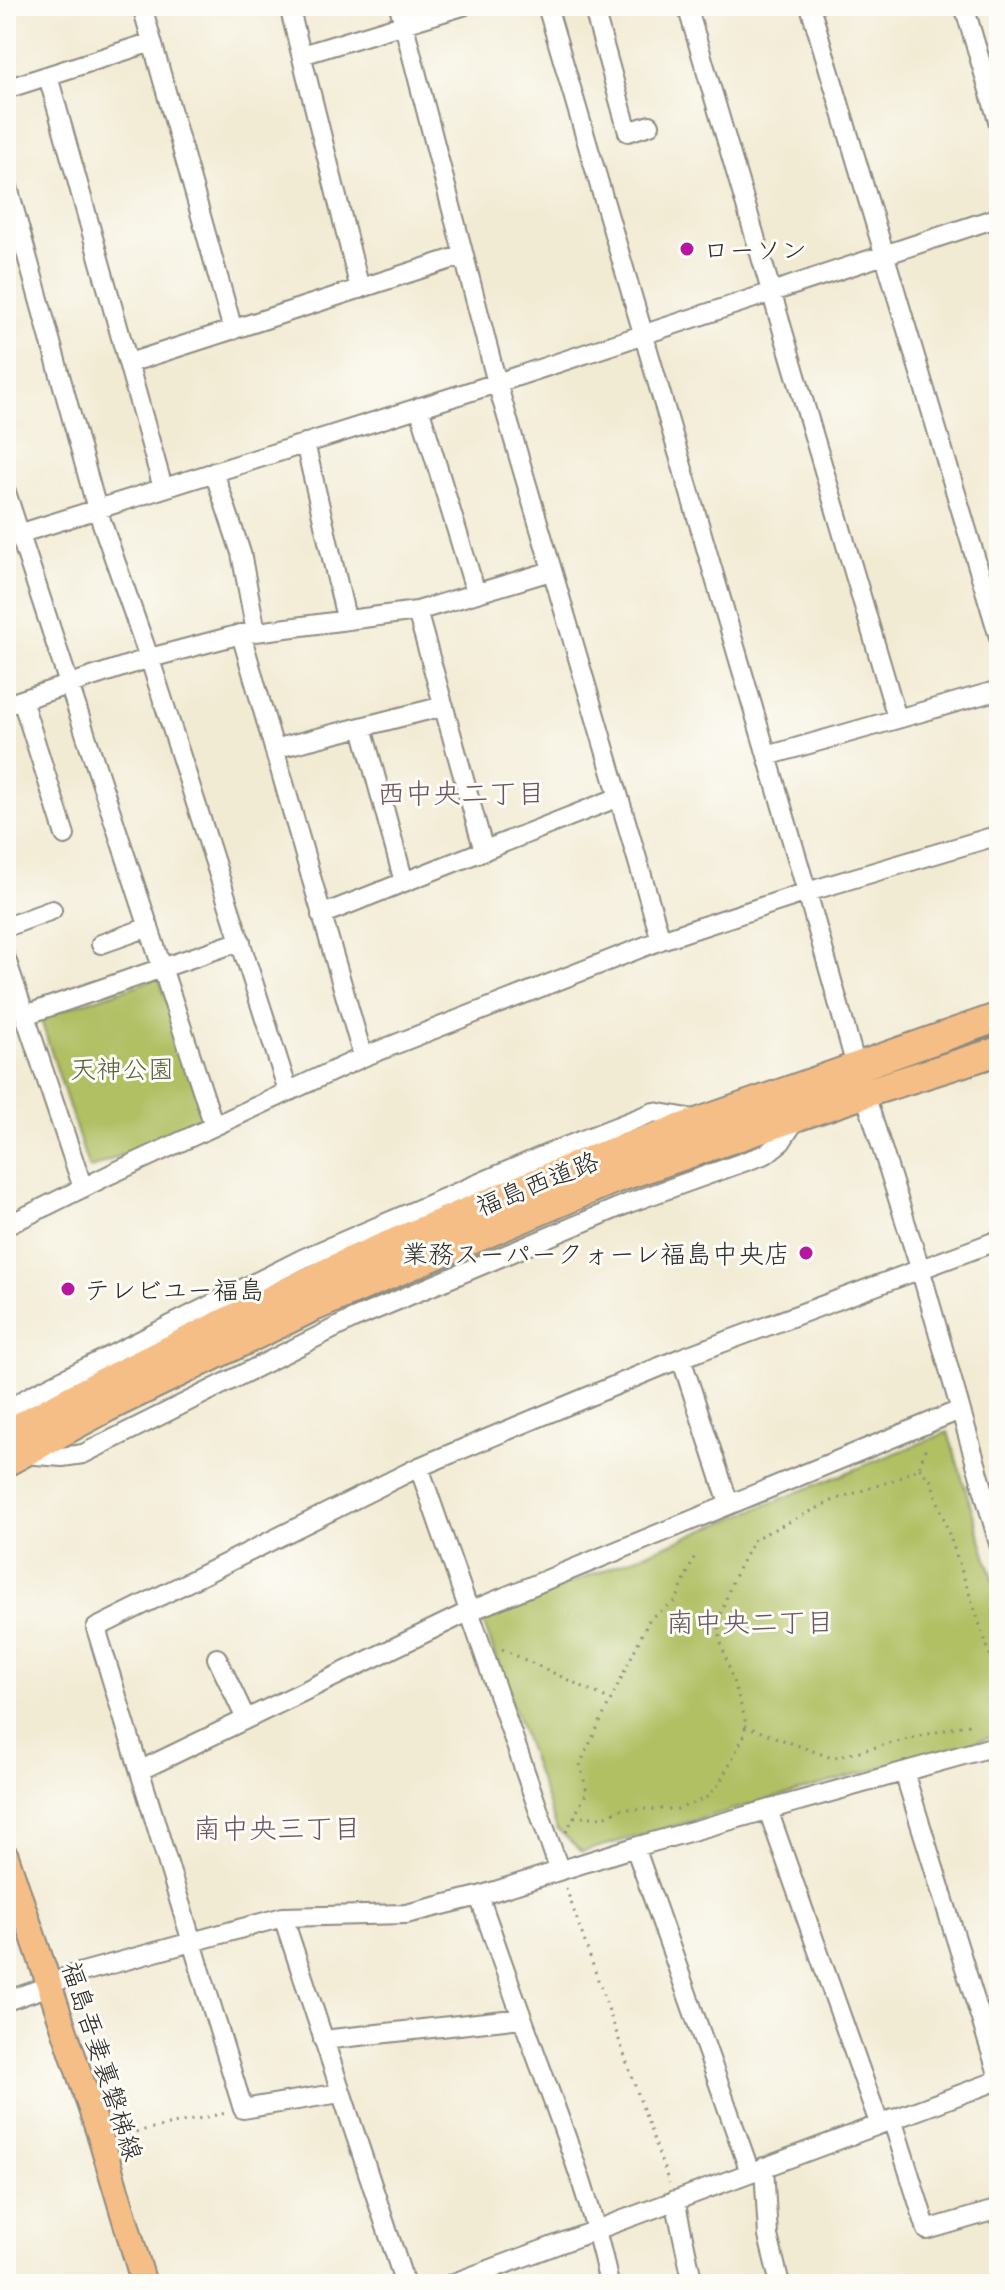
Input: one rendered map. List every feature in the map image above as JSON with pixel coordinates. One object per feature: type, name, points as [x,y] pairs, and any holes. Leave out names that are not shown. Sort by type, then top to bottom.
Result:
[{"type":"highway","name":"福島西道路","points":[[11,1450],[104,1382],[349,1262],[588,1161],[998,1016]]},
{"type":"highway","name":"福島西道路","points":[[11,1450],[108,1407],[358,1286],[614,1179],[999,1051]]},
{"type":"main road","name":"福島吾妻裏磐梯線","points":[[6,1856],[101,2139],[144,2284]]},
{"type":"street","points":[[142,6],[233,330]]},
{"type":"street","points":[[289,6],[360,289]]},
{"type":"street","points":[[302,55],[402,15],[463,6]]},
{"type":"street","points":[[547,6],[856,1066],[920,1268],[999,1544]]},
{"type":"street","points":[[593,6],[628,132],[650,125]]},
{"type":"street","points":[[687,6],[897,718]]},
{"type":"street","points":[[810,6],[999,637]]},
{"type":"street","points":[[964,6],[999,124]]},
{"type":"street","points":[[402,15],[497,383],[661,940]]},
{"type":"street","points":[[6,89],[152,42]]},
{"type":"street","points":[[48,76],[163,488]]},
{"type":"street","points":[[6,180],[97,509],[150,658],[288,1091]]},
{"type":"street","points":[[12,536],[497,383],[999,217]]},
{"type":"street","points":[[129,363],[464,255]]},
{"type":"street","points":[[419,407],[476,593]]},
{"type":"street","points":[[305,443],[346,618]]},
{"type":"street","points":[[214,472],[241,553],[249,633],[274,749],[363,1057]]},
{"type":"street","points":[[6,492],[12,536],[69,685],[214,1126]]},
{"type":"street","points":[[65,835],[14,702],[150,658],[249,633],[417,611],[551,571]]},
{"type":"street","points":[[417,611],[484,851]]},
{"type":"street","points":[[767,756],[999,690]]},
{"type":"street","points":[[274,749],[444,706]]},
{"type":"street","points":[[362,727],[404,882]]},
{"type":"street","points":[[321,915],[619,797]]},
{"type":"street","points":[[6,1226],[363,1057],[661,940],[807,892],[999,835]]},
{"type":"street","points":[[6,927],[52,910]]},
{"type":"street","points":[[101,944],[149,927]]},
{"type":"street","points":[[25,1015],[241,941]]},
{"type":"street","points":[[6,959],[83,1188]]},
{"type":"street","points":[[6,1411],[304,1258],[547,1154],[654,1112],[703,1120]]},
{"type":"street","points":[[340,2093],[243,2109],[96,1628],[419,1467],[681,1358],[999,1240]]},
{"type":"street","points":[[681,1358],[729,1504]]},
{"type":"street","points":[[141,1770],[468,1612],[960,1410]]},
{"type":"street","points":[[419,1467],[557,1861]]},
{"type":"street","points":[[217,1658],[246,1719]]},
{"type":"street","points":[[6,2001],[50,1986],[68,1976],[283,1917],[406,1914],[479,1896],[557,1861],[635,1847],[999,1745]]},
{"type":"street","points":[[451,2284],[999,2079],[904,1772]]},
{"type":"street","points":[[768,1810],[927,2230],[999,2209]]},
{"type":"street","points":[[635,1847],[757,2169],[780,2284]]},
{"type":"street","points":[[479,1896],[561,2117],[598,2229],[609,2284]]},
{"type":"street","points":[[283,1917],[405,2284]]},
{"type":"street","points":[[323,2040],[522,2018]]},
{"type":"street","points":[[675,2200],[693,2284]]},
{"type":"path","points":[[574,1817],[604,1817],[621,1809],[678,1809],[706,1798],[728,1768],[745,1734],[745,1718],[721,1643],[718,1622],[733,1579],[754,1539],[834,1500],[897,1479],[919,1468],[933,1421]]},
{"type":"path","points":[[919,1468],[931,1481],[996,1672]]},
{"type":"path","points":[[675,2200],[557,1861],[587,1792],[580,1764],[650,1618],[676,1601],[696,1553]]},
{"type":"path","points":[[477,1638],[613,1700]]},
{"type":"path","points":[[745,1726],[832,1758],[973,1723]]},
{"type":"path","points":[[101,2139],[243,2109]]},
{"type":"green space","name":"天神公園","points":[[159,978],[205,1119],[89,1169],[40,1017]]},
{"type":"green space","points":[[948,1432],[999,1598],[999,1735],[582,1852],[557,1829],[482,1619]]},
{"type":"place","name":"ローソン","points":[[687,249]]},
{"type":"place","name":"業務スーパークォーレ福島中央店","points":[[806,1253]]},
{"type":"place","name":"テレビユー福島","points":[[68,1289]]},
{"type":"district","name":"西中央二丁目","points":[[461,793]]},
{"type":"district","name":"南中央二丁目","points":[[750,1622]]},
{"type":"district","name":"南中央三丁目","points":[[277,1828]]}]
